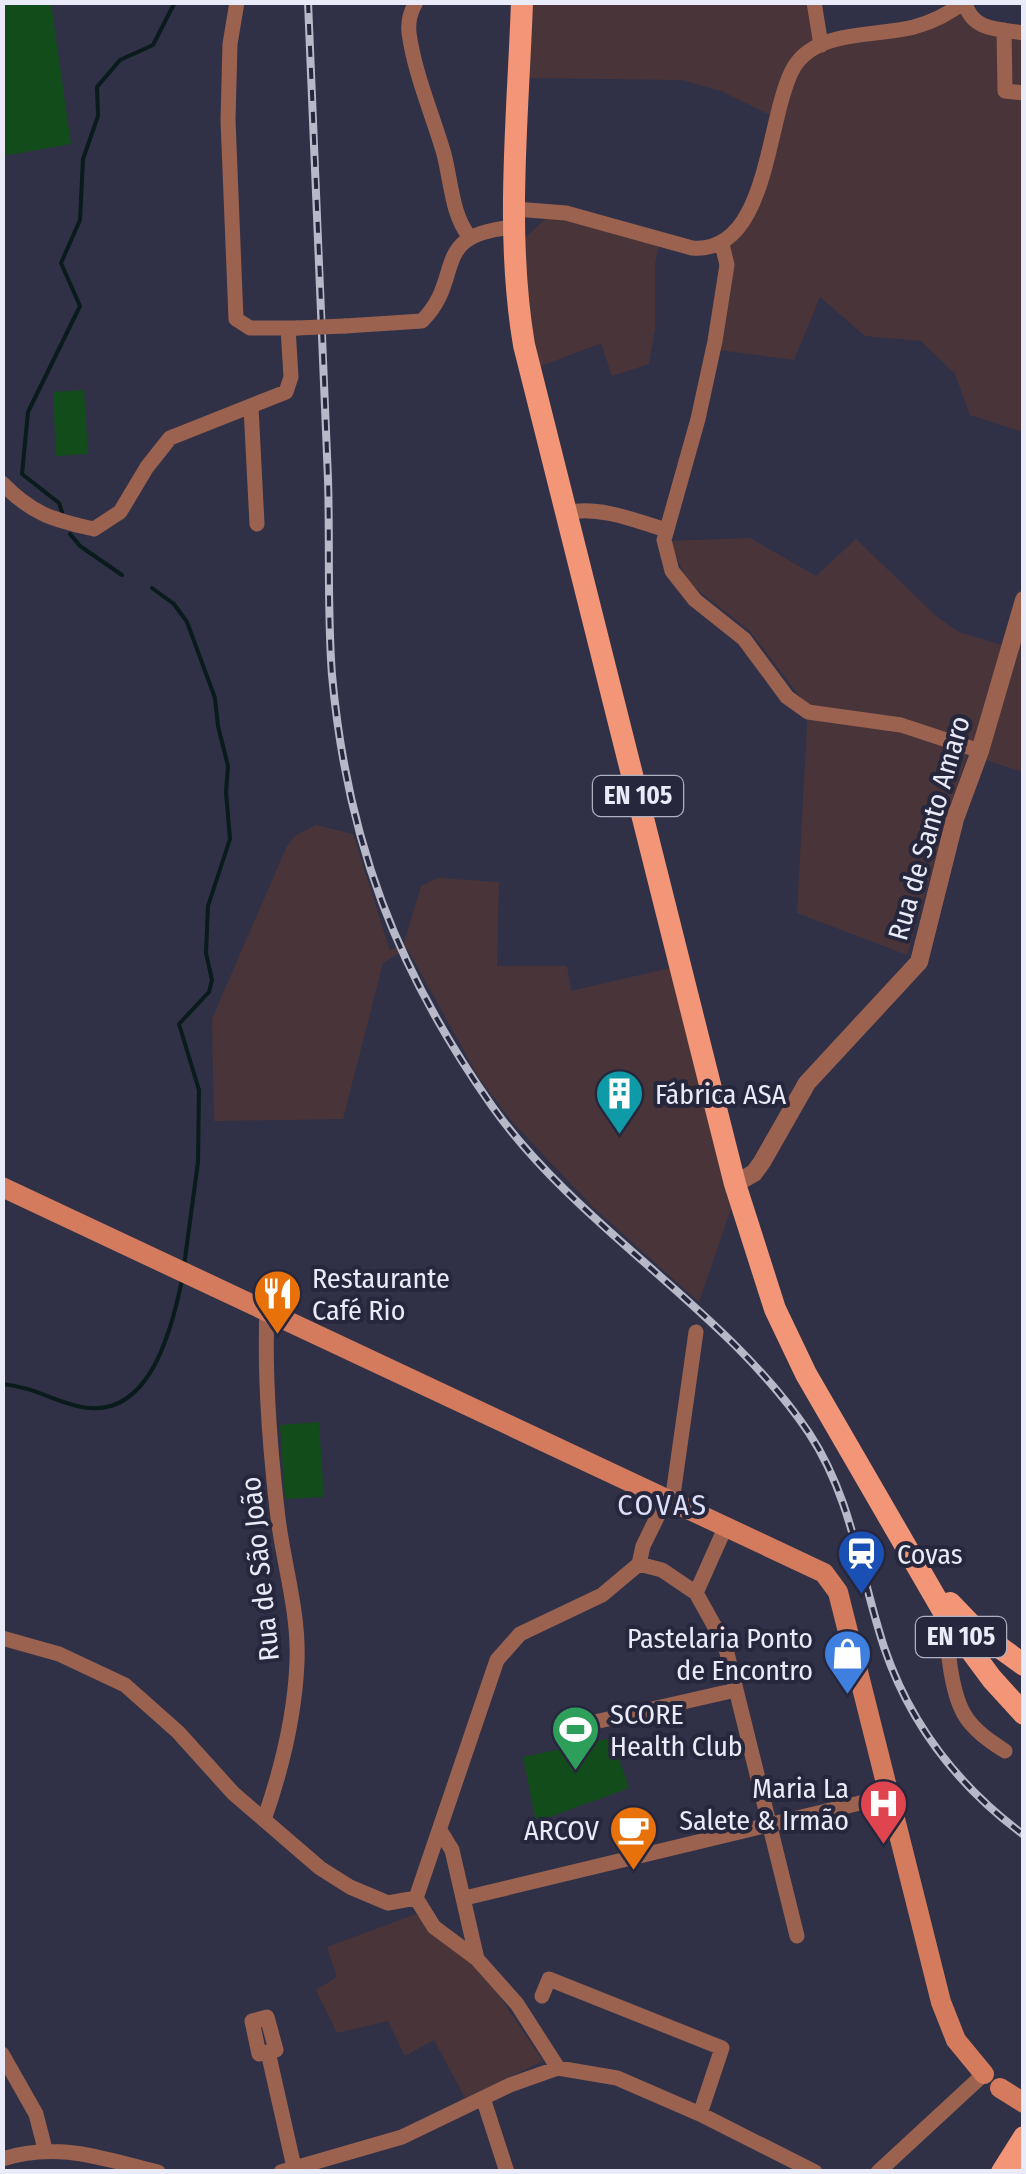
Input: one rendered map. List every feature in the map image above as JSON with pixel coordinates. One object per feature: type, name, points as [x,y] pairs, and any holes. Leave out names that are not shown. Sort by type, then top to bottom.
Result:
[{"type":"main road","name":"EN 105","points":[[522,2],[515,218],[516,299],[524,344],[735,1184],[791,1345],[949,1621],[1024,1714]]},
{"type":"main road","points":[[2,1187],[824,1573],[838,1592],[941,2002],[956,2040],[992,2081],[1024,2103]]},
{"type":"main road","name":"EN 105","points":[[909,1552],[955,1609],[1024,1665]]},
{"type":"main road","points":[[1002,2172],[1024,2137]]},
{"type":"street","points":[[237,2],[230,44],[228,120],[236,320],[250,328],[422,321],[430,313],[457,248],[469,236],[515,218],[566,214],[692,248],[722,244],[744,220],[758,189],[785,86],[801,56],[821,44],[916,26],[964,2],[976,23],[1024,33]]},
{"type":"street","points":[[416,2],[408,20],[421,88],[442,148],[460,225],[469,236]]},
{"type":"street","points":[[814,2],[821,44]]},
{"type":"street","points":[[1004,30],[1004,91],[1024,94]]},
{"type":"street","points":[[722,244],[726,265],[714,341],[698,419],[666,530],[666,553],[679,584],[744,639],[798,706],[817,716],[900,725],[980,750]]},
{"type":"street","points":[[2,483],[20,501],[48,519],[94,529],[120,512],[170,438],[282,395],[289,388],[292,328]]},
{"type":"street","points":[[252,407],[256,524]]},
{"type":"street","points":[[567,514],[614,516],[666,530]]},
{"type":"street","name":"Rua de Santo Amaro","points":[[735,1184],[754,1174],[792,1106],[820,1068],[919,962],[955,819],[980,750],[1024,600]]},
{"type":"street","name":"Rua de São João","points":[[264,1820],[285,1741],[297,1663],[294,1600],[278,1520],[265,1350],[266,1310]]},
{"type":"street","points":[[416,1898],[498,1660],[520,1634],[602,1595],[639,1564],[643,1546],[669,1501],[696,1332]]},
{"type":"street","points":[[696,1593],[725,1528]]},
{"type":"street","points":[[639,1564],[662,1570],[696,1593],[725,1645],[797,1936]]},
{"type":"street","points":[[949,1621],[946,1638],[964,1715],[986,1739],[1005,1751]]},
{"type":"street","points":[[2,1638],[59,1654],[125,1685],[178,1732],[233,1793],[320,1868],[350,1887],[388,1903],[416,1898]]},
{"type":"street","points":[[577,1726],[736,1690]]},
{"type":"street","points":[[465,1898],[889,1796]]},
{"type":"street","points":[[440,1832],[452,1850],[477,1959]]},
{"type":"street","points":[[416,1898],[434,1927],[477,1959],[517,2004],[558,2068]]},
{"type":"street","points":[[542,1996],[549,1979],[722,2048],[700,2114]]},
{"type":"street","points":[[268,2052],[288,2169],[402,2137],[558,2068],[617,2078],[700,2114],[814,2172]]},
{"type":"street","points":[[2,2054],[36,2114],[45,2149]]},
{"type":"street","points":[[878,2172],[992,2081]]},
{"type":"street","points":[[483,2098],[507,2172]]},
{"type":"street","points":[[2,2159],[45,2149],[65,2150],[158,2172]]},
{"type":"shaded area","points":[[530,3],[812,3],[820,43],[920,27],[959,5],[971,22],[1023,35],[1023,432],[970,415],[955,374],[921,341],[865,336],[820,297],[794,360],[719,350],[727,248],[754,191],[770,115],[721,91],[682,80],[527,78]]},
{"type":"shaded area","points":[[550,214],[659,246],[655,264],[655,329],[649,364],[612,376],[601,343],[539,367],[526,295],[525,238]]},
{"type":"shaded area","points":[[750,538],[816,576],[856,539],[937,617],[959,632],[1005,646],[1023,591],[1023,772],[967,754],[907,955],[797,913],[808,707],[750,631],[689,583],[668,541]]},
{"type":"shaded area","points":[[316,825],[353,834],[390,951],[404,943],[421,886],[438,878],[499,882],[497,966],[567,966],[571,991],[670,968],[731,1209],[699,1302],[593,1207],[514,1124],[479,1078],[407,948],[383,963],[343,1119],[214,1121],[212,1019],[286,848],[295,836]]},
{"type":"shaded area","points":[[416,1914],[485,1975],[543,2061],[465,2098],[434,2040],[405,2056],[388,2021],[337,2033],[316,1990],[337,1977],[327,1947]]},
{"type":"green space","points":[[2,3],[51,3],[71,144],[3,156]]},
{"type":"green space","points":[[84,390],[88,454],[56,456],[53,392]]},
{"type":"green space","points":[[319,1422],[324,1497],[285,1499],[280,1425]]},
{"type":"green space","name":"SCORE Health Club","points":[[612,1738],[629,1788],[536,1822],[523,1757]]},
{"type":"waterway","points":[[62,512],[59,503],[22,474],[28,412],[80,306],[61,263],[80,220],[83,159],[98,116],[97,87],[120,60],[153,45],[175,2]]},
{"type":"waterway","points":[[70,534],[80,546],[122,575]]},
{"type":"waterway","points":[[152,588],[174,604],[187,622],[215,698],[228,766],[230,839],[208,906],[206,953],[212,980],[209,992],[179,1024],[199,1090],[198,1162],[184,1266]]},
{"type":"waterway","points":[[2,1384],[77,1406],[101,1408],[122,1401],[139,1388],[163,1348],[182,1280]]},
{"type":"railway","points":[[308,2],[332,675],[350,793],[382,902],[429,1005],[458,1056],[527,1150],[567,1192],[737,1347],[809,1433],[845,1510],[884,1647],[908,1702],[958,1775],[1024,1835]]},
{"type":"place","name":"Fábrica ASA","points":[[620,1136]]},
{"type":"place","name":"Restaurante Café Rio","points":[[277,1336]]},
{"type":"place","name":"Covas","points":[[862,1596]]},
{"type":"place","name":"Pastelaria Ponto de Encontro","points":[[848,1696]]},
{"type":"place","name":"SCORE Health Club","points":[[575,1772]]},
{"type":"place","name":"Maria La Salete & Irmão","points":[[884,1846]]},
{"type":"place","name":"ARCOV","points":[[634,1872]]},
{"type":"district","name":"COVAS","points":[[663,1505]]}]
